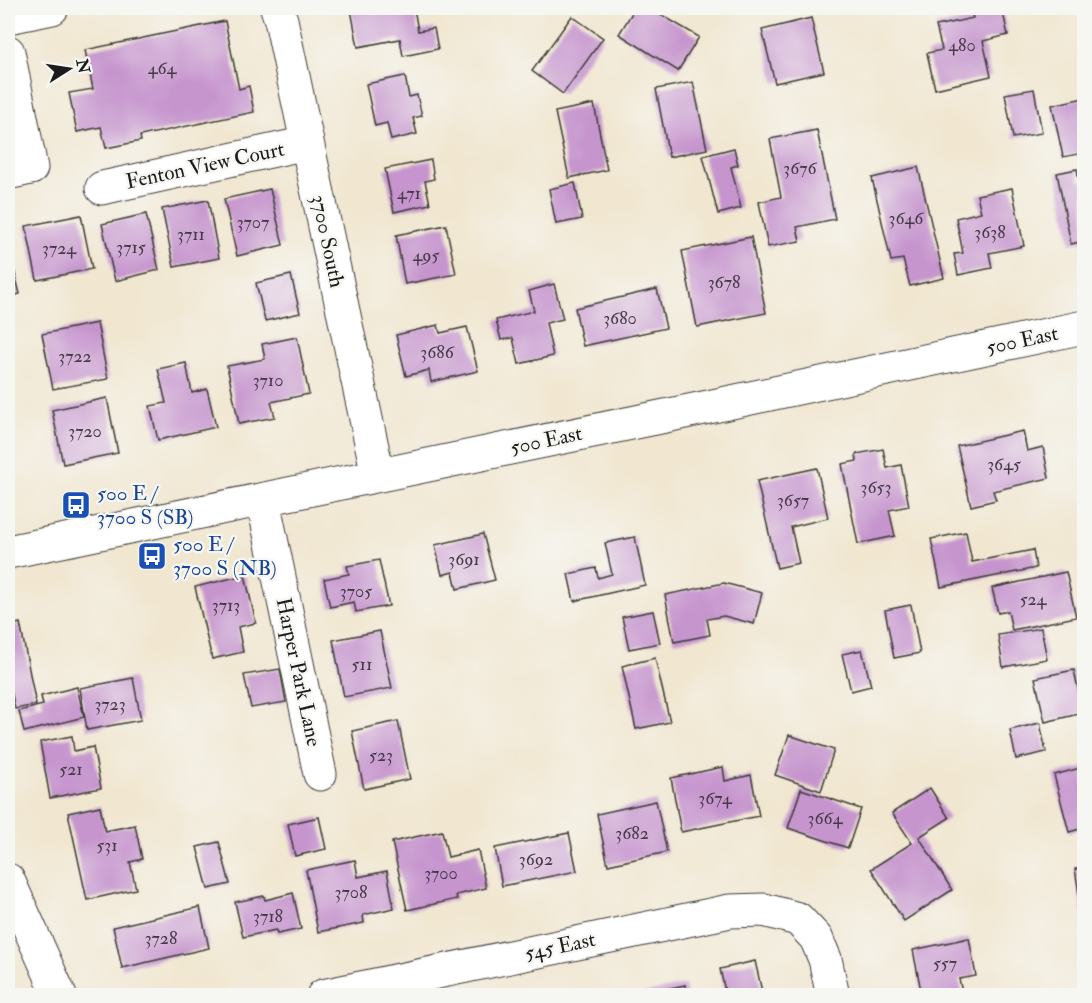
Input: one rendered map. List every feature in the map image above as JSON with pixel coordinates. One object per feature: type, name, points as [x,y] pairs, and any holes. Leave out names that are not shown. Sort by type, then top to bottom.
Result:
[{"type":"street","points":[[8,17],[52,8]]},
{"type":"street","name":"3700 South","points":[[277,8],[378,475]]},
{"type":"street","points":[[8,52],[11,85],[31,168],[8,173]]},
{"type":"street","name":"Fenton View Court","points":[[102,188],[307,143]]},
{"type":"street","name":"500 East","points":[[8,552],[1084,327]]},
{"type":"street","name":"Harper Park Lane","points":[[263,500],[320,774]]},
{"type":"street","points":[[8,880],[60,996]]},
{"type":"street","name":"545 East","points":[[323,996],[730,911],[764,910],[798,919],[816,938],[825,958],[833,996]]},
{"type":"building","points":[[414,8],[418,31],[434,28],[438,49],[403,56],[400,39],[358,47],[351,10]]},
{"type":"building","points":[[635,8],[650,8],[699,37],[678,71],[619,34]]},
{"type":"building","points":[[970,8],[1002,8],[1008,35],[983,41],[991,76],[935,89],[927,53],[942,50],[936,26],[973,18]]},
{"type":"building","points":[[572,16],[603,38],[563,94],[532,71]]},
{"type":"building","points":[[811,18],[824,72],[775,83],[762,30]]},
{"type":"building","points":[[225,21],[239,89],[249,86],[254,112],[140,136],[141,141],[106,148],[101,127],[77,132],[69,93],[93,89],[85,50]]},
{"type":"building","points":[[405,76],[409,97],[417,95],[422,116],[413,118],[417,134],[391,140],[387,123],[375,126],[366,84]]},
{"type":"building","points":[[693,82],[707,149],[669,157],[656,89]]},
{"type":"building","points":[[1034,89],[1042,133],[1013,138],[1005,94]]},
{"type":"building","points":[[1084,98],[1084,153],[1063,157],[1052,105]]},
{"type":"building","points":[[594,104],[607,170],[569,178],[555,112]]},
{"type":"building","points":[[817,130],[835,219],[797,227],[800,241],[768,247],[759,202],[781,197],[770,139]]},
{"type":"building","points":[[734,148],[738,165],[731,167],[741,208],[718,214],[703,156]]},
{"type":"building","points":[[431,160],[434,179],[425,181],[430,204],[394,212],[385,169]]},
{"type":"building","points":[[918,167],[944,278],[910,286],[903,259],[891,261],[872,178]]},
{"type":"building","points":[[1077,169],[1079,181],[1084,180],[1084,241],[1071,244],[1057,173]]},
{"type":"building","points":[[575,183],[582,219],[556,224],[549,189]]},
{"type":"building","points":[[1012,188],[1024,246],[989,253],[992,268],[958,275],[954,254],[963,253],[956,218],[981,212],[977,195]]},
{"type":"building","points":[[270,189],[283,245],[237,256],[224,199]]},
{"type":"building","points":[[208,200],[219,258],[174,267],[162,209]]},
{"type":"building","points":[[146,214],[159,270],[115,281],[102,224]]},
{"type":"building","points":[[81,215],[92,269],[37,280],[26,226]]},
{"type":"building","points":[[446,225],[456,274],[405,284],[396,235]]},
{"type":"building","points":[[751,237],[766,313],[697,327],[682,251]]},
{"type":"building","points":[[8,245],[20,294],[8,297]]},
{"type":"building","points":[[291,275],[300,313],[265,321],[256,283]]},
{"type":"building","points":[[554,284],[563,319],[546,323],[553,356],[519,364],[513,338],[501,340],[496,320],[534,311],[529,291]]},
{"type":"building","points":[[657,289],[666,328],[583,346],[575,308]]},
{"type":"building","points":[[97,323],[108,379],[53,389],[42,334]]},
{"type":"building","points":[[438,325],[440,333],[467,327],[478,371],[431,382],[429,370],[406,376],[396,335]]},
{"type":"building","points":[[297,337],[309,394],[271,402],[275,417],[239,424],[227,366],[265,359],[262,344]]},
{"type":"building","points":[[186,363],[192,393],[207,389],[216,427],[158,440],[150,406],[166,403],[158,369]]},
{"type":"building","points":[[107,398],[118,453],[63,464],[52,410]]},
{"type":"building","points":[[1023,431],[1027,451],[1043,447],[1049,478],[993,491],[996,500],[971,506],[957,446]]},
{"type":"building","points":[[883,449],[887,468],[901,465],[909,506],[889,510],[895,536],[858,544],[842,464],[857,461],[856,454]]},
{"type":"building","points":[[817,468],[828,518],[791,527],[799,563],[777,568],[757,481]]},
{"type":"building","points":[[966,532],[972,562],[1033,550],[1036,568],[941,587],[931,539]]},
{"type":"building","points":[[483,534],[495,580],[457,589],[453,572],[442,575],[435,545]]},
{"type":"building","points":[[635,537],[645,585],[574,601],[568,574],[596,568],[598,578],[612,574],[605,543]]},
{"type":"building","points":[[379,560],[389,606],[356,612],[354,602],[330,607],[324,579],[349,574],[347,566]]},
{"type":"building","points":[[1066,572],[1076,617],[1012,630],[1008,611],[998,613],[992,588]]},
{"type":"building","points":[[245,575],[256,623],[238,627],[243,652],[212,659],[195,587]]},
{"type":"building","points":[[724,583],[762,593],[754,624],[724,616],[707,619],[710,635],[674,642],[665,595]]},
{"type":"building","points":[[911,605],[920,653],[894,658],[885,610]]},
{"type":"building","points":[[653,611],[660,643],[629,649],[622,617]]},
{"type":"building","points":[[20,623],[36,705],[15,709],[11,690],[8,691],[8,626]]},
{"type":"building","points":[[1041,628],[1047,659],[1003,667],[998,635]]},
{"type":"building","points":[[380,631],[392,688],[344,697],[333,640]]},
{"type":"building","points":[[862,650],[871,686],[851,691],[842,654]]},
{"type":"building","points":[[655,658],[670,722],[636,729],[622,666]]},
{"type":"building","points":[[280,669],[286,702],[251,708],[244,675]]},
{"type":"building","points":[[1074,670],[1083,713],[1045,722],[1035,678]]},
{"type":"building","points":[[133,678],[141,720],[87,730],[80,688]]},
{"type":"building","points":[[77,687],[84,717],[24,732],[19,711],[43,705],[41,696]]},
{"type":"building","points":[[398,721],[410,779],[364,789],[352,731]]},
{"type":"building","points":[[1040,723],[1046,752],[1016,759],[1010,730]]},
{"type":"building","points":[[789,735],[834,750],[821,791],[775,775]]},
{"type":"building","points":[[72,736],[74,751],[93,747],[101,788],[50,798],[40,742]]},
{"type":"building","points":[[723,767],[725,781],[751,775],[759,816],[681,832],[671,778]]},
{"type":"building","points":[[1084,767],[1084,828],[1069,832],[1054,775]]},
{"type":"building","points":[[930,788],[949,818],[919,837],[952,890],[904,921],[871,869],[912,843],[892,813]]},
{"type":"building","points":[[801,789],[861,809],[848,848],[788,828]]},
{"type":"building","points":[[656,801],[667,852],[608,865],[597,814]]},
{"type":"building","points":[[100,806],[105,831],[135,825],[142,859],[130,862],[136,889],[87,900],[68,813]]},
{"type":"building","points":[[319,817],[326,849],[295,856],[288,824]]},
{"type":"building","points":[[442,831],[448,857],[478,850],[486,888],[456,895],[457,899],[407,910],[392,842]]},
{"type":"building","points":[[569,833],[577,871],[502,886],[495,848]]},
{"type":"building","points":[[219,842],[230,884],[208,889],[197,847]]},
{"type":"building","points":[[355,860],[358,877],[387,871],[394,908],[363,915],[364,923],[318,932],[306,870]]},
{"type":"building","points":[[1084,867],[1084,919],[1083,919],[1075,869]]},
{"type":"building","points":[[293,893],[301,929],[277,934],[276,930],[243,937],[235,902],[264,896],[265,900]]},
{"type":"building","points":[[200,907],[209,948],[122,968],[113,927]]},
{"type":"building","points":[[969,938],[976,976],[959,979],[963,996],[922,996],[913,950]]},
{"type":"building","points":[[755,961],[763,996],[726,996],[720,969]]},
{"type":"building","points":[[685,985],[687,996],[640,996],[640,994]]},
{"type":"place","name":"500 E / 3700 S (SB)","points":[[76,505]]},
{"type":"place","name":"500 E / 3700 S (NB)","points":[[152,556]]}]
